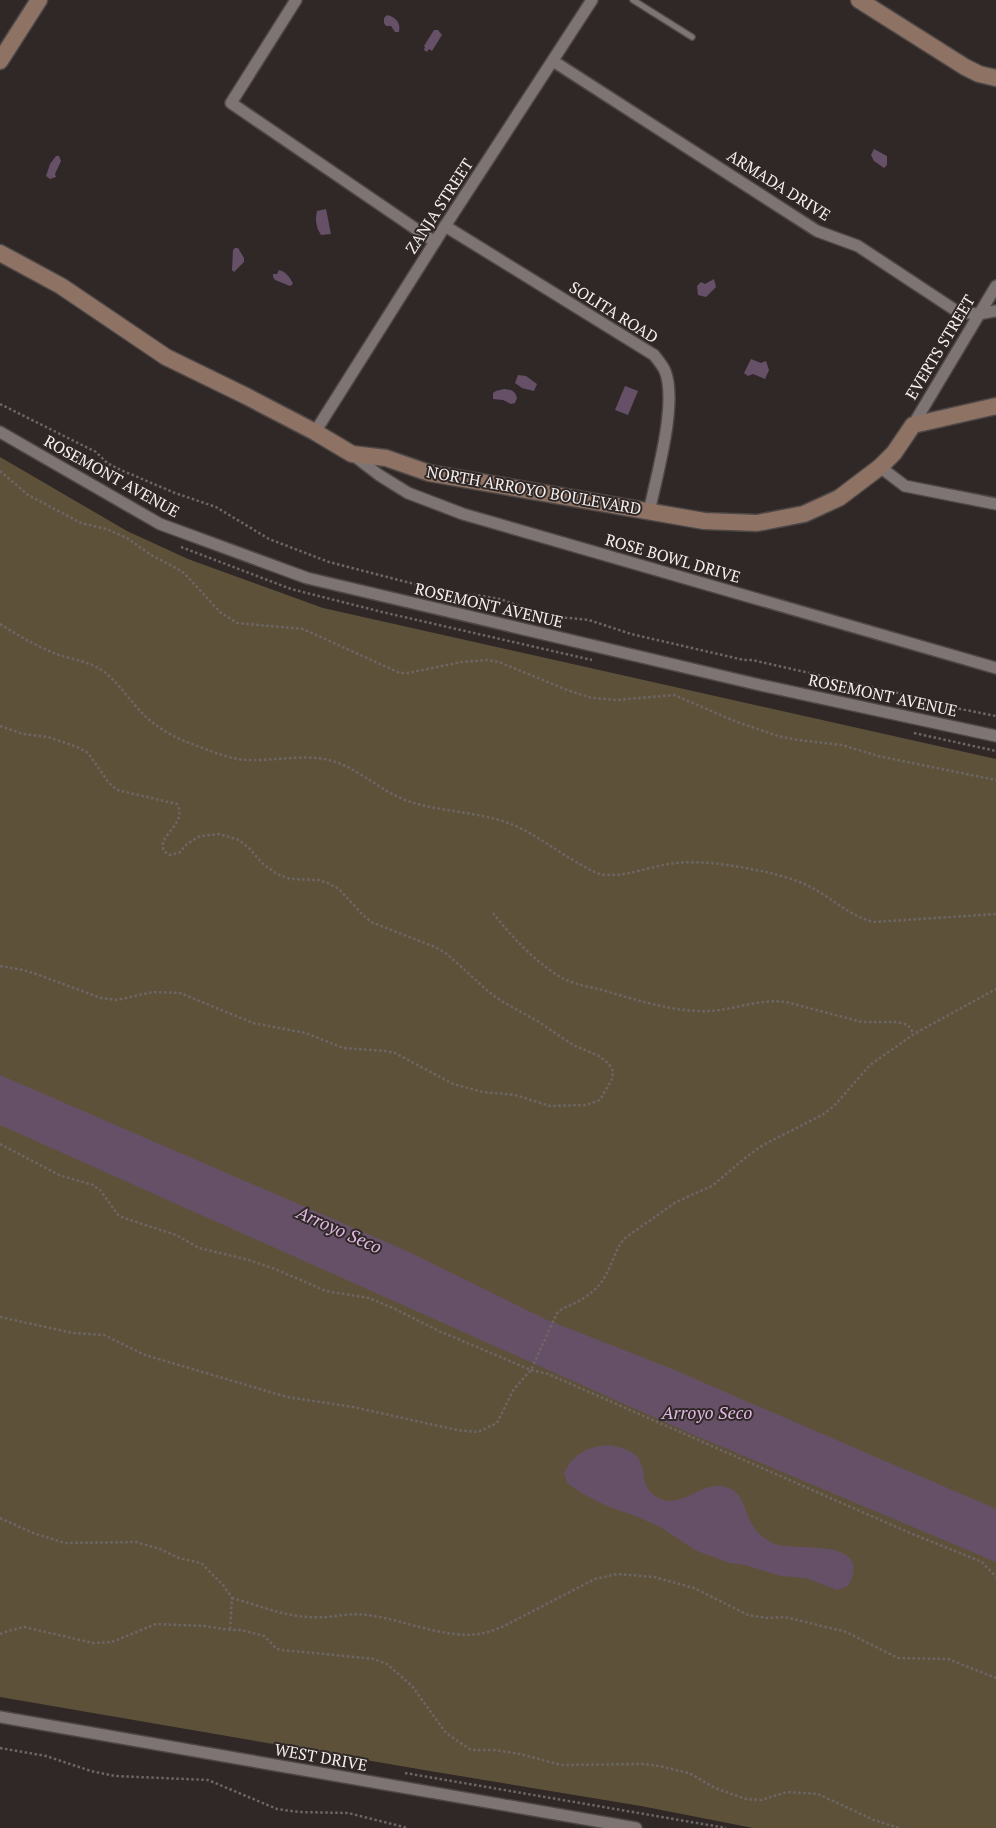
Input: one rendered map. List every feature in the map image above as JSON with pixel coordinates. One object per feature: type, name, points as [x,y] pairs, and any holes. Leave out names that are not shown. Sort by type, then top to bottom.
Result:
[{"type":"street","points":[[0,61],[39,0]]},
{"type":"street","points":[[296,0],[231,103],[435,242]]},
{"type":"street","name":"ZANJA STREET","points":[[315,432],[445,226],[592,0]]},
{"type":"street","points":[[859,0],[965,67],[979,74],[996,78]]},
{"type":"street","name":"ARMADA DRIVE","points":[[553,60],[817,231],[858,246],[958,312],[978,314],[996,311]]},
{"type":"street","name":"SOLITA ROAD","points":[[445,226],[654,355],[665,371],[669,393],[667,428],[649,512]]},
{"type":"street","name":"NORTH ARROYO BOULEVARD","points":[[0,253],[61,286],[166,357],[246,396],[315,432],[352,454],[386,458],[429,473],[704,521],[757,523],[804,514],[839,498],[880,467],[894,453],[913,425]]},
{"type":"street","name":"EVERTS STREET","points":[[913,425],[996,286]]},
{"type":"street","points":[[913,425],[996,406]]},
{"type":"street","name":"ROSEMONT AVENUE","points":[[0,432],[160,524],[307,578],[760,685],[996,736]]},
{"type":"street","name":"ROSE BOWL DRIVE","points":[[352,454],[378,475],[408,493],[463,514],[996,668]]},
{"type":"street","points":[[880,467],[905,486],[996,504]]},
{"type":"street","name":"WEST DRIVE","points":[[0,1717],[636,1828]]},
{"type":"lane","points":[[633,0],[692,37]]},
{"type":"path","points":[[0,404],[96,452],[107,463],[121,470],[175,493],[216,507],[269,539],[329,562],[457,595],[477,594],[500,599],[548,616],[589,620],[631,634],[996,716]]},
{"type":"path","points":[[0,471],[28,495],[81,523],[127,538],[151,555],[176,568],[220,612],[237,623],[303,629],[400,673],[462,662],[488,660],[511,665],[567,690],[592,698],[617,700],[674,695],[737,722],[778,736],[842,745],[878,756],[996,780]]},
{"type":"path","points":[[0,624],[40,646],[97,667],[109,676],[142,714],[156,726],[185,741],[235,758],[247,760],[316,758],[336,762],[401,798],[424,807],[472,814],[512,824],[527,831],[582,866],[600,874],[613,875],[663,864],[694,862],[767,873],[793,880],[814,888],[863,919],[874,922],[996,914]]},
{"type":"path","points":[[0,726],[23,734],[48,737],[77,746],[88,753],[109,783],[117,790],[177,804],[181,816],[165,838],[162,846],[164,852],[169,855],[179,853],[187,844],[200,836],[219,834],[239,840],[263,864],[277,874],[290,879],[318,880],[339,889],[361,914],[371,922],[435,947],[447,954],[489,992],[503,1002],[539,1022],[573,1045],[599,1056],[609,1064],[613,1071],[612,1080],[600,1100],[586,1105],[550,1106],[515,1095],[483,1092],[453,1084],[395,1053],[343,1048],[306,1033],[253,1023],[180,993],[153,992],[117,1000],[101,998],[36,974],[0,966]]},
{"type":"path","points":[[492,913],[516,940],[541,962],[563,978],[588,987],[667,1006],[699,1011],[720,1010],[773,1000],[862,1022],[898,1022],[908,1026],[914,1034]]},
{"type":"path","points":[[0,1317],[73,1333],[104,1335],[145,1355],[288,1397],[353,1407],[471,1432],[484,1431],[497,1423],[514,1389],[531,1370],[553,1320],[561,1309],[576,1303],[590,1294],[603,1281],[619,1244],[625,1238],[676,1202],[712,1186],[763,1145],[822,1115],[834,1106],[870,1065],[914,1034],[996,989]]},
{"type":"path","points":[[0,1144],[59,1175],[93,1185],[101,1191],[118,1215],[124,1218],[176,1235],[199,1248],[249,1260],[280,1271],[326,1291],[369,1298],[439,1331],[531,1370],[548,1374],[910,1533],[982,1562],[996,1576]]},
{"type":"path","points":[[0,1518],[33,1533],[65,1543],[136,1542],[160,1548],[179,1558],[196,1561],[206,1566],[232,1598],[230,1630]]},
{"type":"path","points":[[232,1598],[289,1615],[311,1618],[366,1614],[429,1630],[476,1634],[486,1633],[502,1627],[595,1579],[617,1574],[654,1577],[694,1588],[748,1615],[767,1618],[785,1617],[844,1631],[898,1658],[948,1659],[996,1678]]},
{"type":"path","points":[[0,1634],[24,1627],[93,1643],[112,1642],[156,1624],[240,1630],[264,1636],[277,1649],[374,1659],[387,1664],[412,1686],[446,1733],[471,1750],[495,1750],[520,1754],[561,1765],[644,1764],[659,1766],[689,1773],[715,1788],[746,1799],[761,1800],[787,1792],[818,1794],[874,1820],[899,1828]]},
{"type":"path","points":[[0,1748],[46,1756],[91,1772],[116,1776],[208,1780],[277,1809],[299,1812],[348,1813],[408,1828]]},
{"type":"path","points":[[404,1773],[726,1828]]},
{"type":"shaded area","points":[[0,457],[127,531],[188,559],[323,608],[996,759],[996,1828],[753,1828],[641,1806],[0,1697]]},
{"type":"water","points":[[387,15],[397,21],[399,32],[395,32],[391,26],[386,26],[384,18]]},
{"type":"water","points":[[434,30],[438,30],[442,35],[432,51],[429,49],[427,52],[424,50],[424,46]]},
{"type":"water","points":[[874,149],[887,156],[887,165],[884,168],[874,161],[871,155]]},
{"type":"water","points":[[56,156],[59,156],[61,161],[55,174],[56,177],[50,179],[46,176],[50,164]]},
{"type":"water","points":[[326,209],[331,234],[321,235],[316,223],[317,211]]},
{"type":"water","points":[[238,248],[244,258],[244,262],[234,272],[232,270],[233,250]]},
{"type":"water","points":[[279,270],[288,275],[293,284],[290,286],[275,280],[273,274],[277,274]]},
{"type":"water","points":[[714,279],[716,287],[706,297],[698,295],[697,286],[701,282],[705,284]]},
{"type":"water","points":[[751,359],[761,363],[766,361],[769,370],[765,379],[753,374],[748,376],[744,373]]},
{"type":"water","points":[[518,375],[526,376],[537,384],[534,391],[522,388],[515,383]]},
{"type":"water","points":[[625,386],[638,391],[628,415],[615,410]]},
{"type":"water","points":[[504,389],[515,393],[517,398],[515,403],[511,404],[503,400],[493,399],[493,393]]},
{"type":"water","name":"Arroyo Seco","points":[[0,1075],[407,1251],[545,1319],[677,1371],[996,1509],[996,1562],[687,1432],[0,1125]]},
{"type":"water","points":[[608,1445],[625,1449],[635,1454],[643,1468],[649,1491],[657,1497],[675,1500],[710,1487],[729,1488],[740,1497],[756,1530],[772,1543],[782,1546],[828,1549],[842,1553],[851,1559],[854,1570],[848,1586],[837,1590],[806,1578],[781,1576],[745,1565],[730,1563],[697,1551],[660,1527],[607,1506],[583,1494],[567,1483],[564,1473],[576,1456],[587,1450]]}]
